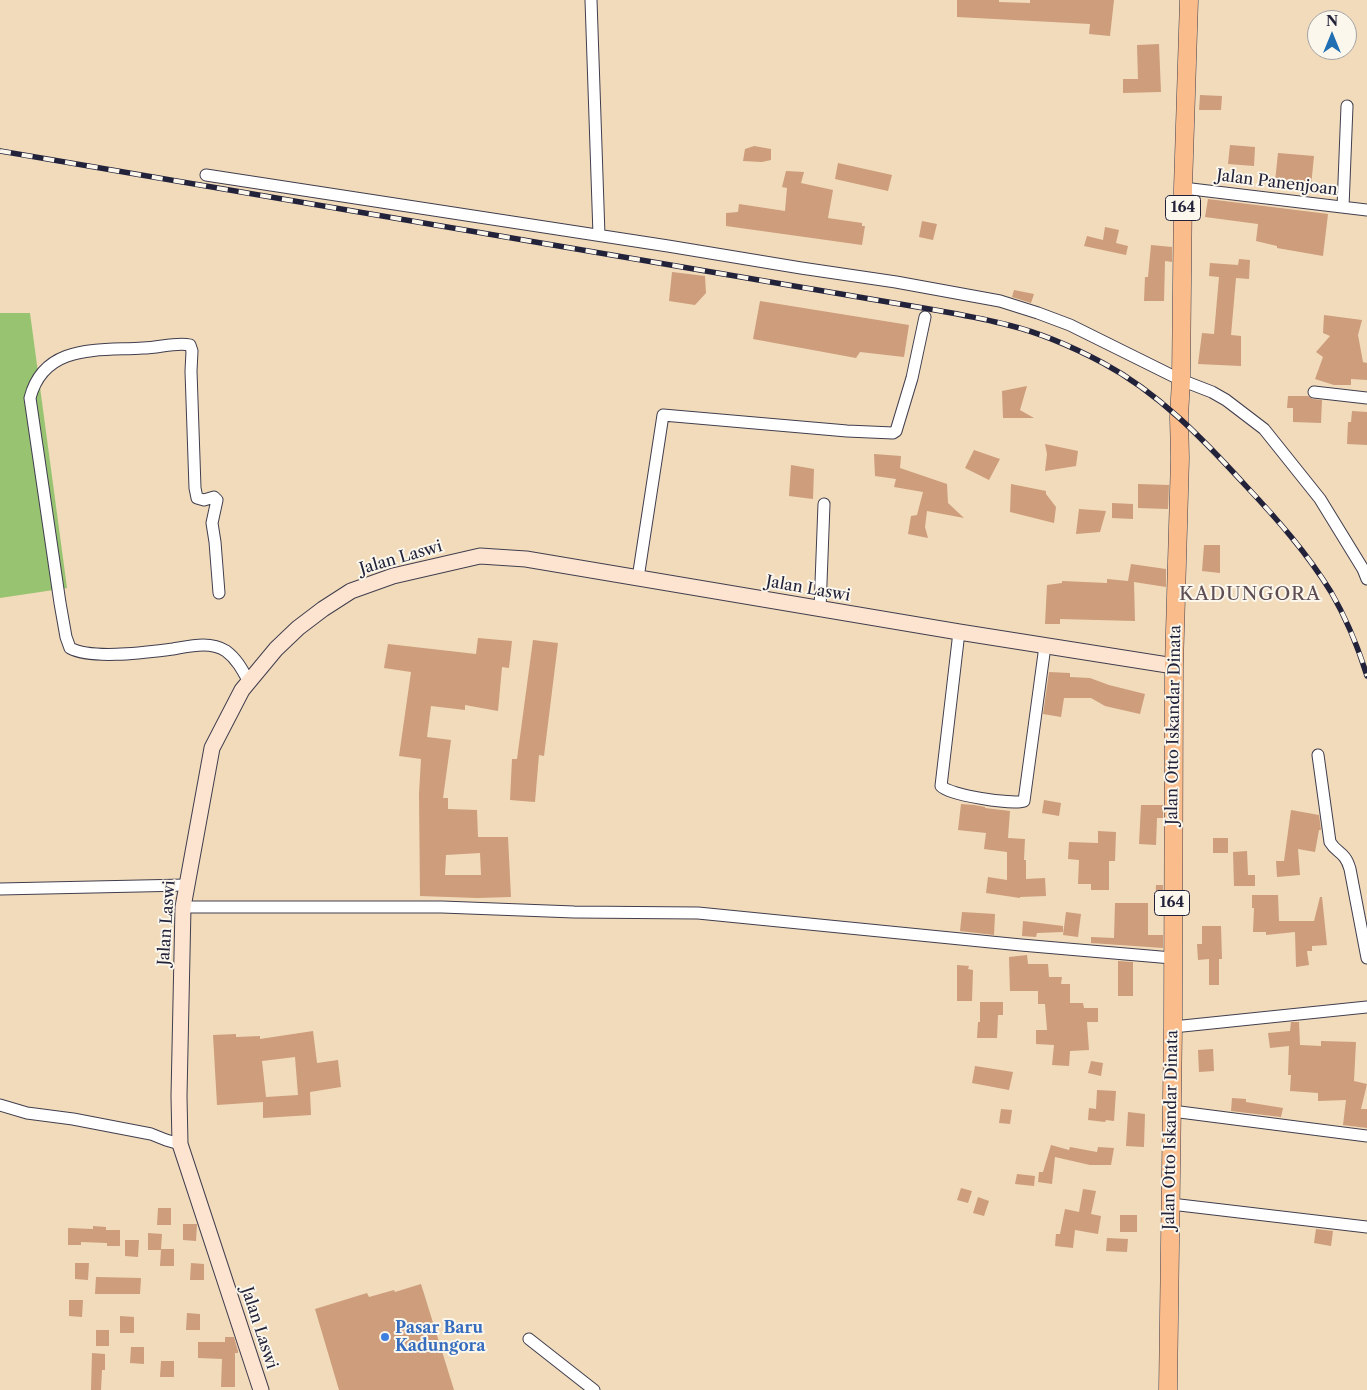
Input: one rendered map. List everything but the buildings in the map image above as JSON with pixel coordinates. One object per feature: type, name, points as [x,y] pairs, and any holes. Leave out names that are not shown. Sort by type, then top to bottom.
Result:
[{"type":"main road","name":"Jalan Otto Iskandar Dinata","points":[[1168,1390],[1172,1111],[1174,666],[1180,458],[1183,188],[1189,0]]},
{"type":"street","points":[[591,0],[599,235]]},
{"type":"street","points":[[1343,207],[1347,106]]},
{"type":"street","points":[[206,175],[896,282],[1000,301],[1038,313],[1070,325],[1181,380],[1212,392],[1226,400],[1264,430],[1320,499],[1367,579]]},
{"type":"street","name":"Jalan Panenjoan","points":[[1183,188],[1367,210]]},
{"type":"street","points":[[638,578],[663,415],[847,431],[893,433],[896,431],[912,378],[925,317]]},
{"type":"street","points":[[219,592],[212,523],[217,500],[214,497],[204,500],[197,498],[194,488],[192,351],[190,345],[78,352],[60,357],[42,371],[33,387],[30,398],[60,603],[66,637],[70,648],[79,653],[111,654],[156,651],[197,645],[211,646],[225,650],[235,658],[249,682]]},
{"type":"street","points":[[1314,392],[1367,398]]},
{"type":"street","points":[[820,609],[824,504]]},
{"type":"street","name":"Jalan Laswi","points":[[261,1390],[180,1144],[179,1096],[183,906],[212,748],[231,708],[242,690],[276,649],[298,628],[351,591],[392,576],[480,556],[526,559],[1174,666]]},
{"type":"street","points":[[959,632],[941,786],[943,789],[956,793],[997,800],[1024,801],[1045,646]]},
{"type":"street","points":[[1318,755],[1330,842],[1348,860],[1367,958]]},
{"type":"street","points":[[0,889],[186,885]]},
{"type":"street","points":[[183,906],[442,907],[574,912],[698,913],[1172,958]]},
{"type":"street","points":[[1172,1027],[1367,1007]]},
{"type":"street","points":[[0,1105],[28,1113],[151,1134],[180,1144]]},
{"type":"street","points":[[1172,1111],[1367,1136]]},
{"type":"street","points":[[1171,1204],[1367,1227]]},
{"type":"street","points":[[528,1339],[594,1390]]},
{"type":"green space","points":[[0,313],[30,313],[67,588],[0,598]]},
{"type":"railway","points":[[0,151],[941,311],[1000,323],[1045,336],[1103,363],[1143,388],[1197,434],[1230,468],[1302,550],[1322,578],[1347,622],[1367,676]]},
{"type":"place","name":"Pasar Baru Kadungora","points":[[385,1337]]},
{"type":"district","name":"KADUNGORA","points":[[1250,595]]}]
